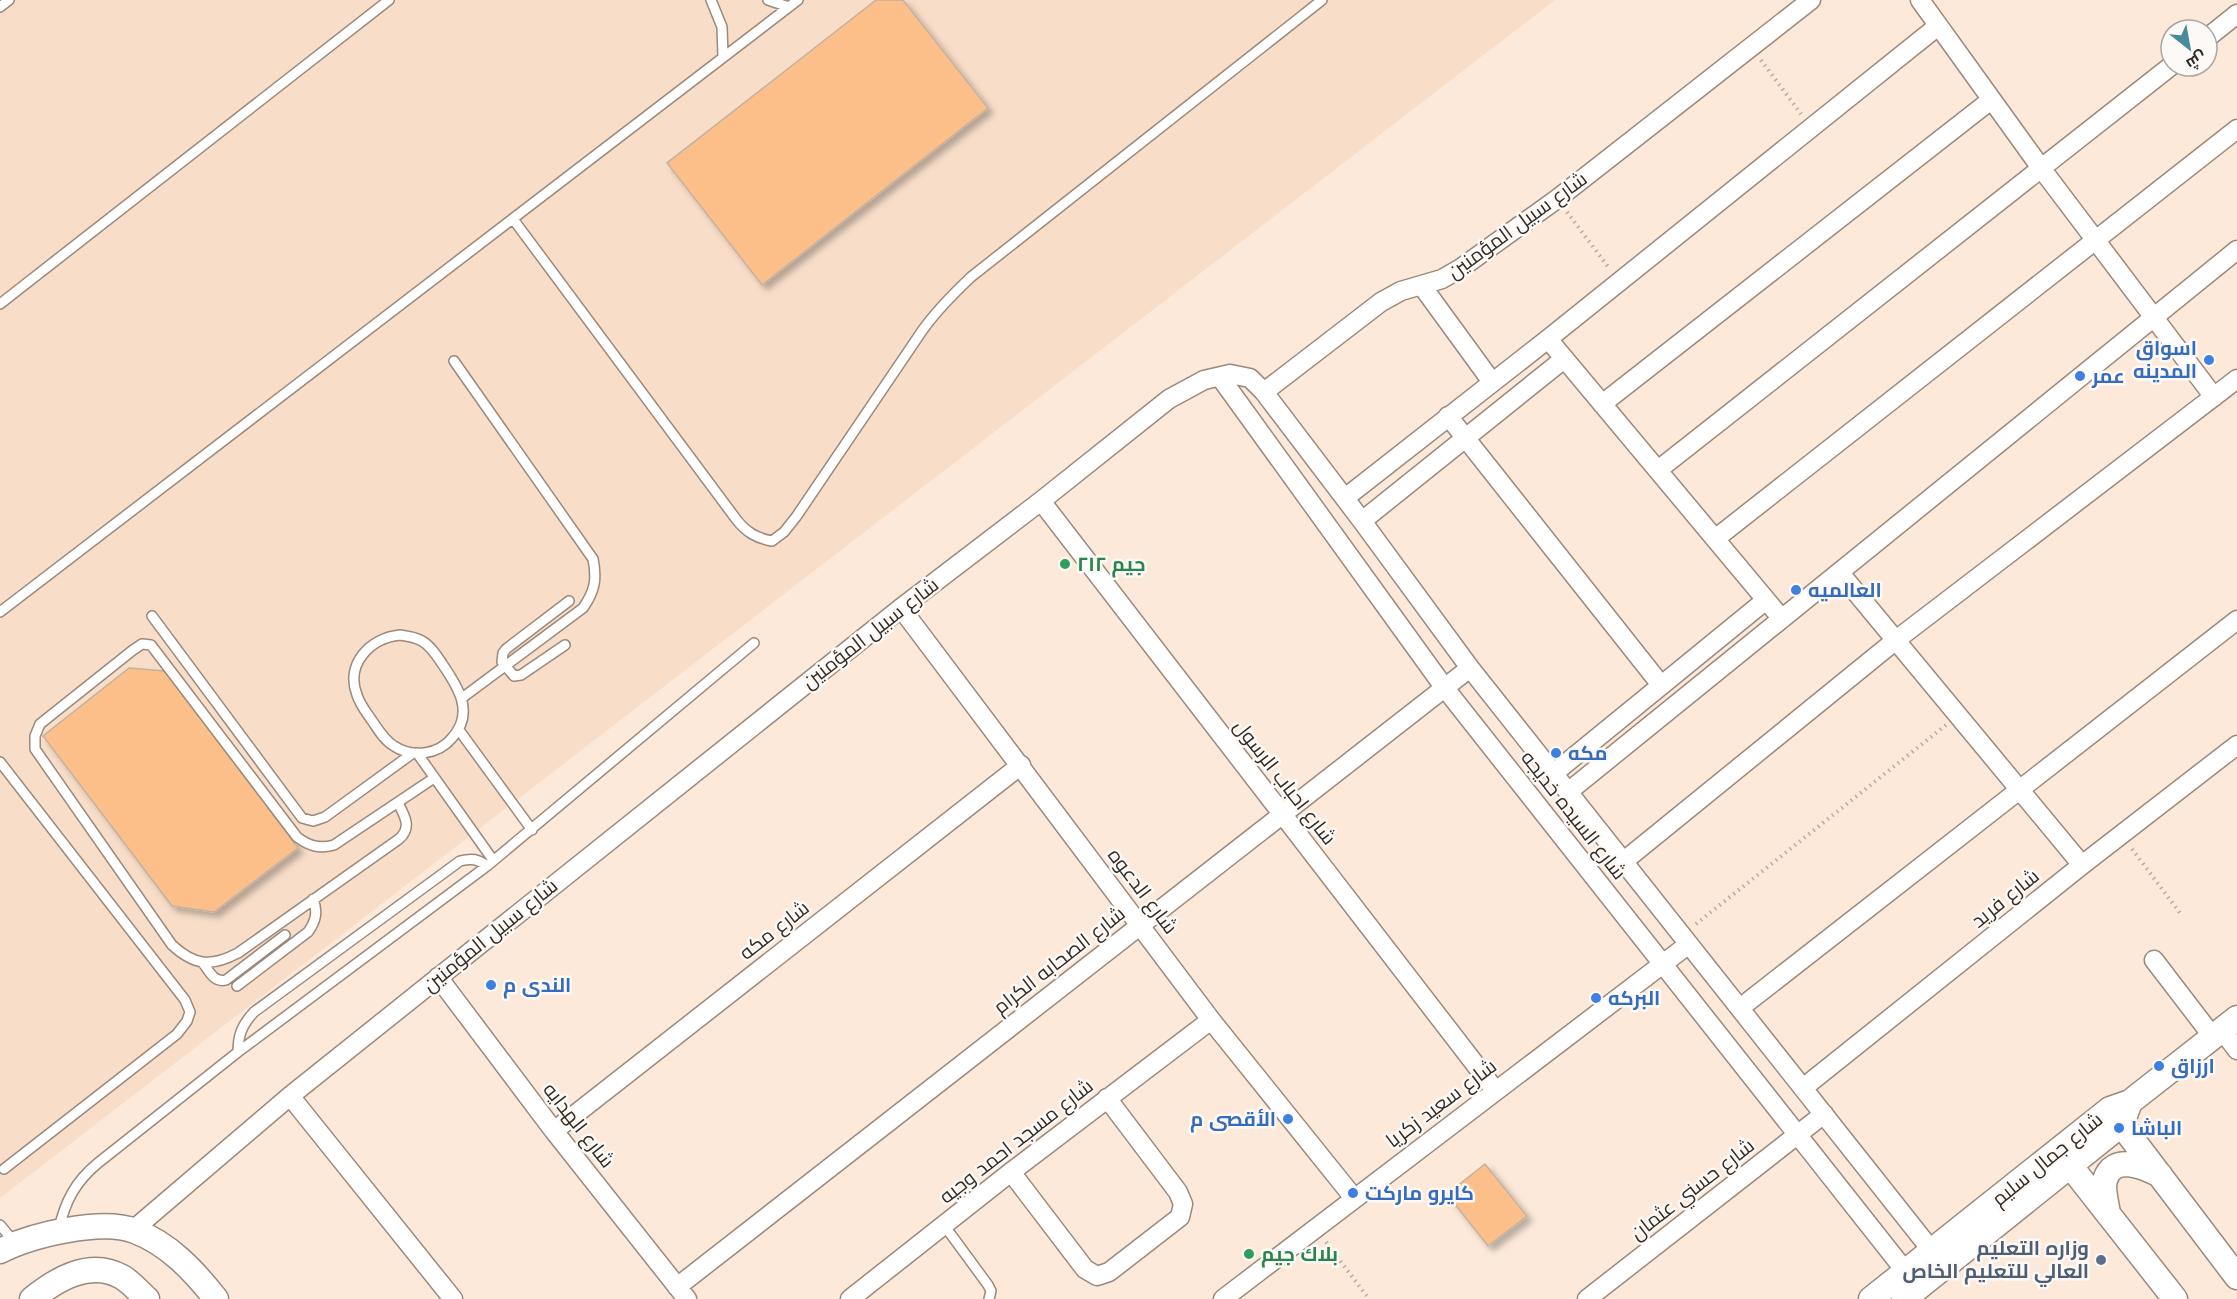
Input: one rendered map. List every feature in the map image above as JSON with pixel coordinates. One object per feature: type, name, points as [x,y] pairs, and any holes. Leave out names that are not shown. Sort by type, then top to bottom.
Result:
[{"type":"main road","name":"شارع جمال سليم","points":[[1904,1299],[2064,1158],[2224,1028]]},
{"type":"main road","points":[[2121,1112],[2162,1176],[2237,1277]]},
{"type":"main road","name":"شارع جمال سليم","points":[[1871,1299],[1932,1251],[2064,1158]]},
{"type":"main road","points":[[2064,1158],[2175,1299]]},
{"type":"main road","points":[[2108,1214],[2104,1188],[2109,1172],[2128,1163],[2138,1164],[2162,1176]]},
{"type":"main road","points":[[5,1240],[59,1230],[109,1227],[133,1230],[160,1244],[184,1262],[216,1299]]},
{"type":"main road","points":[[32,1299],[50,1285],[77,1272],[102,1270],[123,1277],[147,1299]]},
{"type":"street","name":"شارع سبيل المؤمنين","points":[[133,1230],[290,1095],[901,608],[1169,399],[1204,380],[1230,374],[1250,378],[1264,392],[1381,302],[1401,291],[1442,279],[1461,268],[1557,199],[1810,0]]},
{"type":"street","points":[[1920,0],[2040,168],[2214,397]]},
{"type":"street","points":[[2219,29],[2237,15]]},
{"type":"street","points":[[1345,498],[1548,339],[1938,26]]},
{"type":"street","points":[[1658,470],[2159,75]]},
{"type":"street","points":[[1602,404],[1990,100]]},
{"type":"street","points":[[1715,539],[2237,129]]},
{"type":"street","points":[[1568,792],[2237,250]]},
{"type":"street","points":[[1422,286],[1492,382]]},
{"type":"street","points":[[1548,339],[1782,619]]},
{"type":"street","points":[[1362,521],[1564,359]]},
{"type":"street","name":"شارع السيده خديجه","points":[[1220,377],[1444,687],[1906,1272]]},
{"type":"street","points":[[1624,861],[1896,640],[2237,379]]},
{"type":"street","name":"شارع السيده خديجه","points":[[1264,392],[1470,668],[1932,1251]]},
{"type":"street","points":[[1448,416],[1661,685]]},
{"type":"street","name":"شارع احباب الرسول","points":[[1041,501],[1495,1090]]},
{"type":"street","points":[[1840,573],[2082,865]]},
{"type":"street","points":[[1554,774],[1766,600]]},
{"type":"street","name":"شارع الدعوه","points":[[901,608],[1211,1020],[1354,1198]]},
{"type":"street","points":[[1740,1008],[2237,620]]},
{"type":"street","name":"شارع الصحابه الكرام","points":[[682,1293],[1140,925],[1470,668]]},
{"type":"street","name":"شارع فريد","points":[[1803,1088],[2082,865],[2237,745]]},
{"type":"street","name":"شارع مكه","points":[[554,1131],[1021,765]]},
{"type":"street","name":"شارع سعيد زكريا","points":[[1222,1299],[1663,964],[1685,940]]},
{"type":"street","points":[[2154,960],[2224,1028],[2237,1050]]},
{"type":"street","name":"شارع الهدايه","points":[[438,977],[554,1131],[682,1293]]},
{"type":"street","name":"شارع مسجد احمد وجيه","points":[[856,1297],[1011,1172],[1211,1020]]},
{"type":"street","points":[[290,1095],[453,1299]]},
{"type":"street","points":[[1011,1172],[1085,1269],[1097,1276],[1110,1272],[1180,1217],[1183,1204],[1178,1192],[1107,1098]]},
{"type":"street","name":"شارع حسني عثمان","points":[[1587,1299],[1824,1114]]},
{"type":"lane","points":[[0,7],[9,0]]},
{"type":"lane","points":[[0,304],[388,0]]},
{"type":"lane","points":[[711,0],[722,27],[723,56]]},
{"type":"lane","points":[[768,0],[789,7]]},
{"type":"lane","points":[[0,612],[798,0]]},
{"type":"lane","points":[[513,219],[736,519],[745,530],[759,539],[772,541],[784,532],[796,517],[921,331],[951,296],[1323,0]]},
{"type":"lane","points":[[454,361],[593,559],[597,575],[592,594],[583,608],[462,698]]},
{"type":"lane","points":[[565,645],[520,675],[514,676],[505,666],[502,658],[506,649],[569,601]]},
{"type":"lane","points":[[152,616],[302,818],[313,821],[325,817],[415,753]]},
{"type":"lane","points":[[388,636],[412,636],[432,649],[459,688],[462,698],[464,709],[459,730],[444,746],[435,751],[415,753],[393,746],[385,739],[356,693],[355,669],[359,658],[367,648],[388,636]]},
{"type":"lane","points":[[59,1230],[70,1193],[87,1172],[238,1052],[532,830],[753,643]]},
{"type":"lane","points":[[398,803],[407,821],[407,829],[403,836],[238,953],[222,961],[203,963],[186,957],[172,945],[42,759],[35,748],[34,736],[40,724],[142,644],[151,645],[297,837],[315,848],[334,845],[434,778]]},
{"type":"lane","points":[[459,730],[532,830]]},
{"type":"lane","points":[[415,753],[490,863]]},
{"type":"lane","points":[[0,762],[185,1000],[190,1012],[187,1021],[177,1034],[4,1168]]},
{"type":"lane","points":[[238,1052],[238,1037],[244,1023],[254,1012],[460,861],[470,859],[490,863]]},
{"type":"lane","points":[[237,986],[308,932],[315,919],[316,906],[313,899]]},
{"type":"lane","points":[[203,963],[214,978],[225,980],[285,935]]},
{"type":"lane","points":[[944,1225],[988,1285],[991,1291],[989,1299]]},
{"type":"path","points":[[1751,48],[1810,127]]},
{"type":"path","points":[[1557,199],[1619,281]]},
{"type":"path","points":[[1685,940],[1958,715]]},
{"type":"path","points":[[2121,835],[2180,913]]},
{"type":"path","points":[[1315,1227],[1369,1299]]},
{"type":"shaded area","points":[[0,0],[1555,0],[0,1198]]},
{"type":"building","points":[[876,0],[903,0],[988,108],[762,285],[667,163]]},
{"type":"building","points":[[129,668],[165,671],[298,848],[214,912],[172,906],[43,736]]},
{"type":"building","points":[[1485,1164],[1527,1216],[1488,1246],[1447,1194]]},
{"type":"place","name":"اسواق المدينه","points":[[2209,360]]},
{"type":"place","name":"عمر","points":[[2080,376]]},
{"type":"place","name":"جيم ٢١٢","points":[[1065,564]]},
{"type":"place","name":"العالميه","points":[[1796,590]]},
{"type":"place","name":"مكه","points":[[1556,753]]},
{"type":"place","name":"الندى م","points":[[491,985]]},
{"type":"place","name":"البركه","points":[[1596,998]]},
{"type":"place","name":"ارزاق","points":[[2159,1066]]},
{"type":"place","name":"الأقصى م","points":[[1288,1119]]},
{"type":"place","name":"الباشا","points":[[2119,1128]]},
{"type":"place","name":"كايرو ماركت","points":[[1353,1193]]},
{"type":"place","name":"بلاك جيم","points":[[1249,1254]]},
{"type":"place","name":"وزاره التعليم العالي للتعليم الخاص","points":[[2101,1260]]}]
